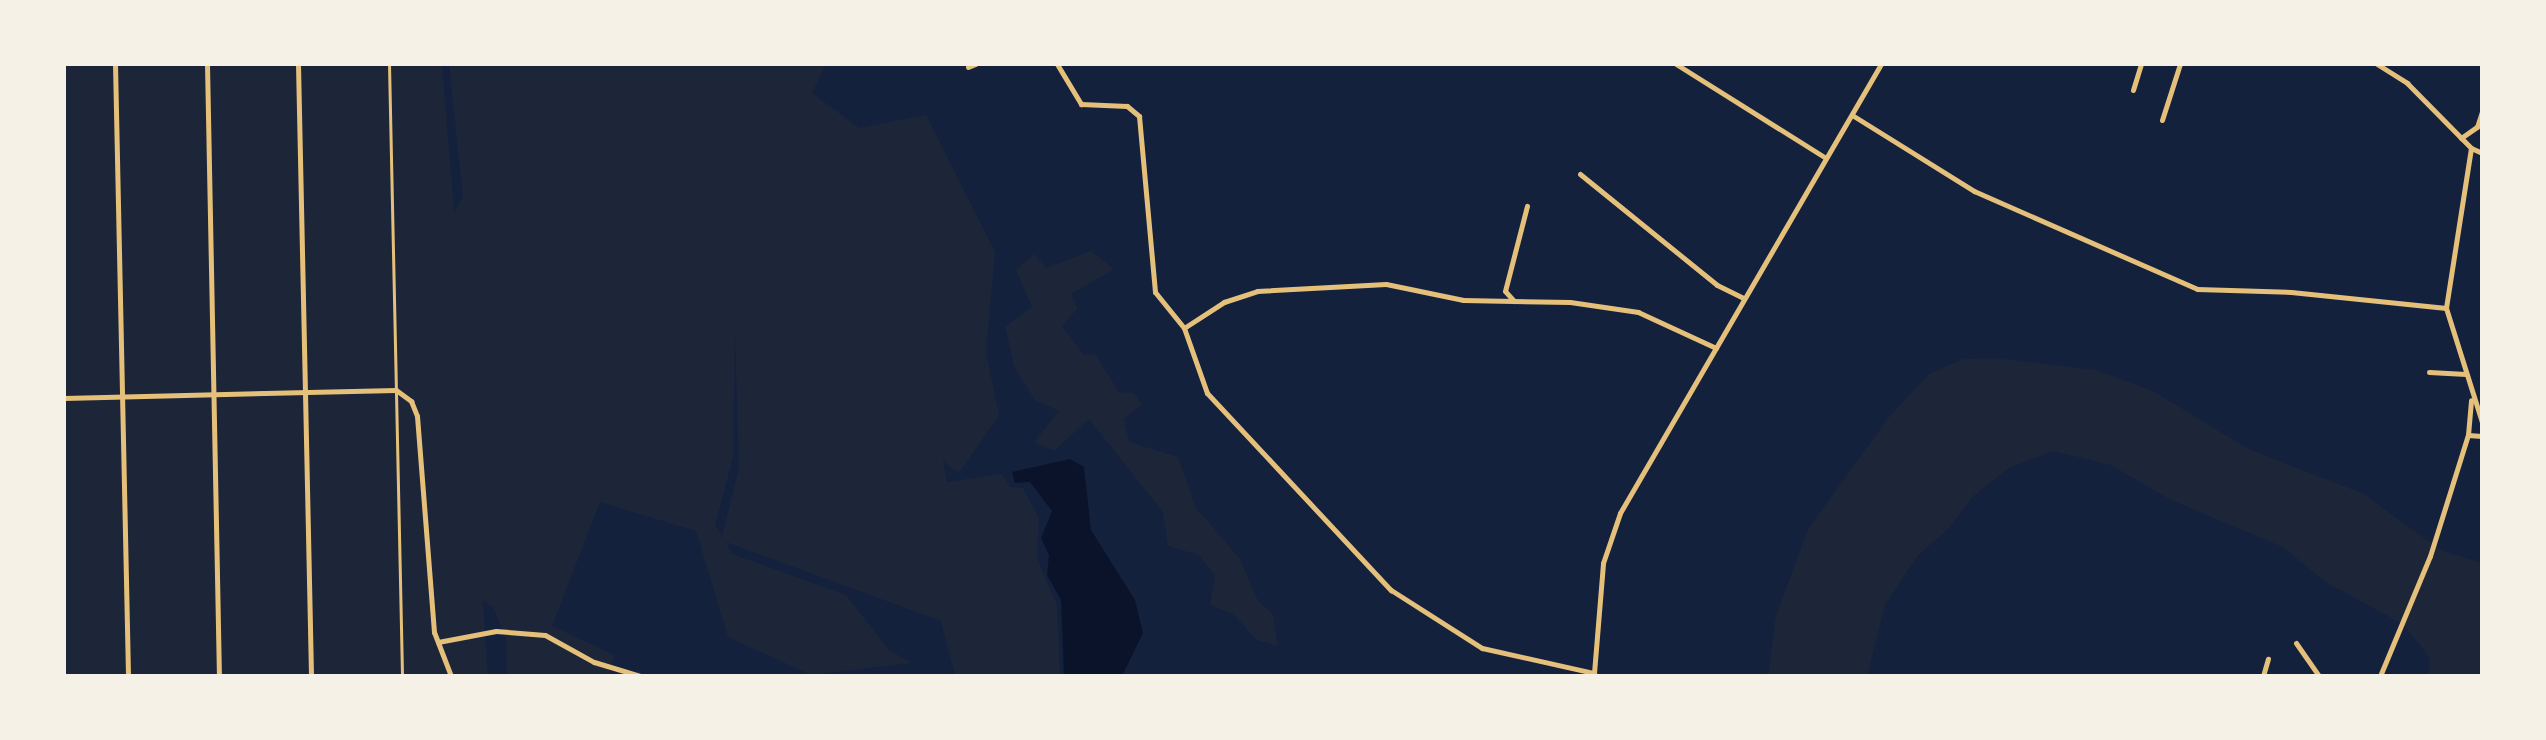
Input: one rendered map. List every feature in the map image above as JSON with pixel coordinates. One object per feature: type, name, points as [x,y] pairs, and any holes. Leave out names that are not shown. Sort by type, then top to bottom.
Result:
[{"type":"street","points":[[115,64],[128,676]]},
{"type":"street","points":[[207,64],[219,676]]},
{"type":"street","points":[[298,64],[311,676]]},
{"type":"street","points":[[1057,64],[1081,104],[1127,106],[1139,116],[1155,292],[1184,328],[1207,393],[1391,590],[1482,648],[1594,675],[1603,563],[1620,513],[1824,157],[1881,64]]},
{"type":"street","points":[[1676,64],[1824,157]]},
{"type":"street","points":[[2133,90],[2141,64]]},
{"type":"street","points":[[2162,120],[2180,64]]},
{"type":"street","points":[[2377,64],[2407,83],[2471,148],[2482,153]]},
{"type":"street","points":[[2461,138],[2477,127],[2482,112]]},
{"type":"street","points":[[1852,115],[1974,191],[2197,289],[2291,292],[2446,308]]},
{"type":"street","points":[[2471,148],[2446,308],[2471,400],[2482,422]]},
{"type":"street","points":[[1580,174],[1717,285],[1744,298]]},
{"type":"street","points":[[1514,302],[1505,291],[1527,206]]},
{"type":"street","points":[[1184,328],[1224,302],[1257,291],[1386,284],[1463,300],[1570,302],[1638,312],[1716,348]]},
{"type":"street","points":[[2429,372],[2466,374]]},
{"type":"street","points":[[64,398],[396,390],[411,401],[417,416],[438,642],[451,676]]},
{"type":"street","points":[[2380,676],[2430,556],[2468,435],[2471,400]]},
{"type":"street","points":[[2468,435],[2482,436]]},
{"type":"street","points":[[438,642],[496,631],[545,635],[594,662],[640,676]]},
{"type":"street","points":[[2296,643],[2319,676]]},
{"type":"street","points":[[2263,676],[2268,659]]},
{"type":"lane","points":[[389,64],[402,676]]},
{"type":"shaded area","points":[[64,64],[442,64],[454,212],[463,198],[449,64],[826,64],[812,93],[859,128],[926,115],[995,252],[986,352],[999,415],[959,473],[943,461],[947,482],[1002,474],[1010,487],[1023,488],[1039,518],[1037,559],[1057,605],[1060,676],[955,676],[941,621],[726,542],[732,554],[846,595],[888,649],[911,663],[811,675],[728,637],[696,531],[600,502],[552,626],[614,655],[609,676],[507,676],[506,638],[493,608],[483,600],[488,676],[64,676]],"holes":[[[735,336],[739,468],[722,536],[715,525],[733,458]]]},
{"type":"shaded area","points":[[1091,251],[1114,269],[1071,294],[1077,309],[1062,326],[1084,355],[1095,354],[1119,392],[1133,393],[1142,404],[1124,419],[1129,442],[1178,457],[1196,508],[1240,559],[1258,601],[1273,614],[1278,646],[1257,640],[1233,614],[1210,605],[1215,575],[1199,555],[1168,546],[1163,512],[1089,419],[1054,451],[1034,442],[1059,411],[1035,400],[1015,369],[1005,327],[1032,307],[1016,270],[1034,254],[1046,268]]},
{"type":"shaded area","points":[[1994,358],[2096,370],[2155,392],[2248,449],[2362,493],[2442,551],[2482,563],[2482,676],[2428,676],[2430,658],[2404,625],[2324,581],[2283,547],[2171,500],[2111,465],[2053,451],[2009,468],[1972,497],[1948,529],[1918,555],[1885,605],[1867,676],[1768,676],[1776,616],[1808,529],[1889,417],[1929,374],[1963,359]]},
{"type":"shaded area","points":[[1070,459],[1084,467],[1091,530],[1135,600],[1143,633],[1122,676],[1064,676],[1061,600],[1047,575],[1049,555],[1041,538],[1052,511],[1030,482],[1015,483],[1012,472]]}]
